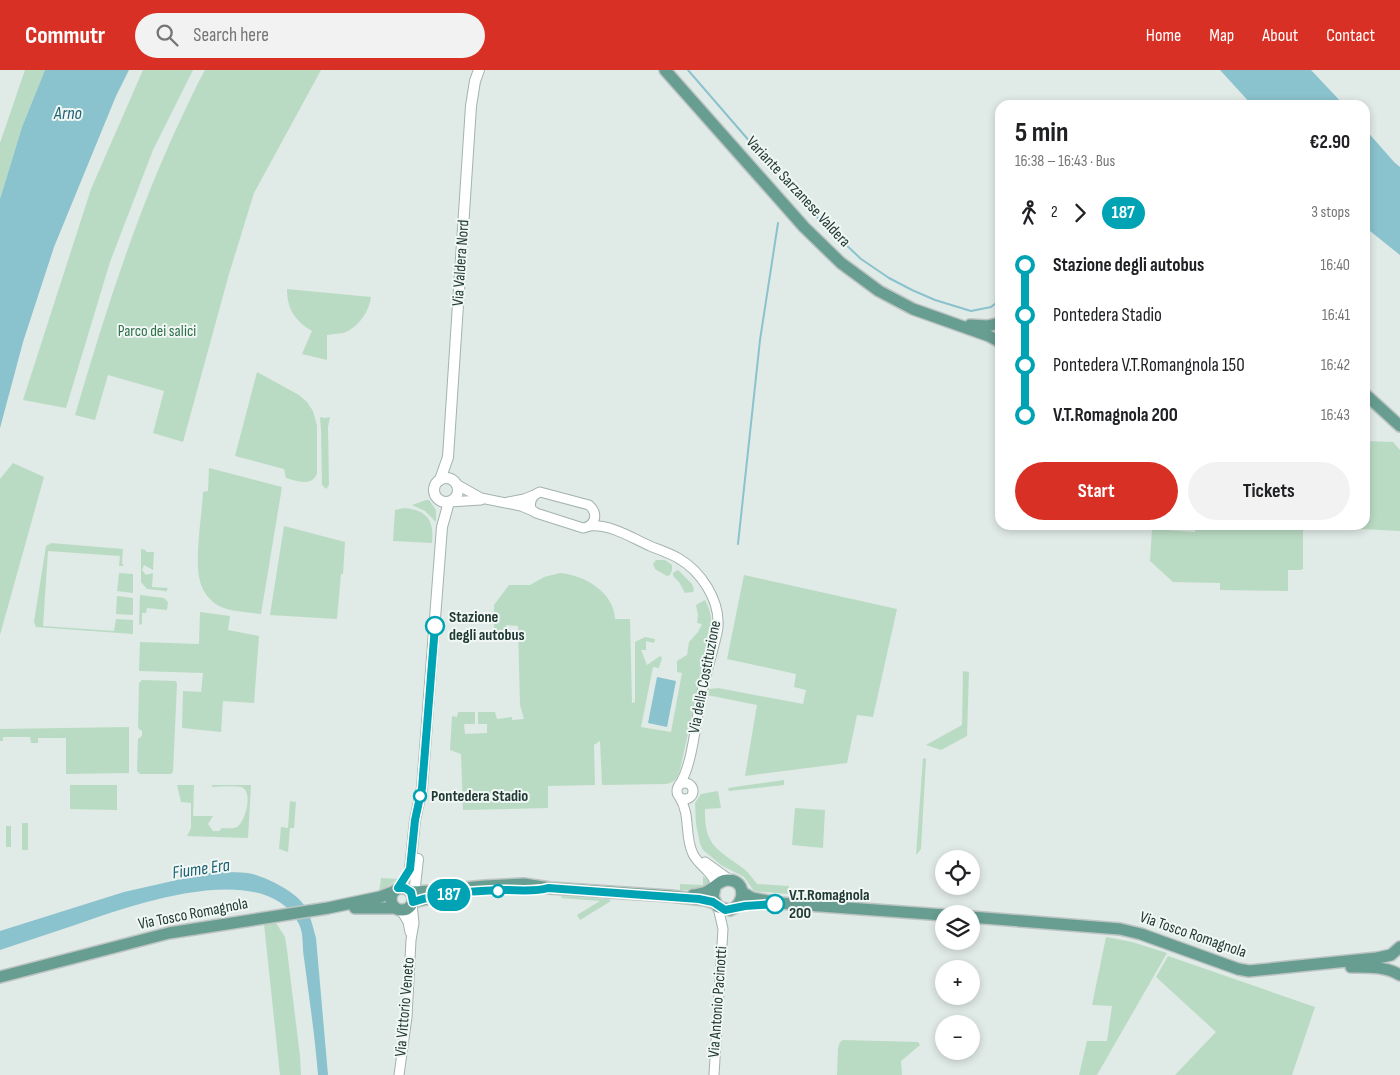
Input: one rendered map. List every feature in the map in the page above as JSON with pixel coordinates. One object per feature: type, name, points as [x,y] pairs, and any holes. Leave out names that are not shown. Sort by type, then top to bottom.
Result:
[{"type":"main road","name":"Via Valdera Nord","points":[[437,499],[434,490],[435,485],[440,480],[448,456],[471,106],[478,70]]},
{"type":"main road","name":"Variante Sarzanese Valdera","points":[[665,70],[804,227],[841,263],[868,284],[896,300],[928,315],[995,340]]},
{"type":"main road","name":"Variante Sarzanese Valdera","points":[[953,323],[984,326],[995,324]]},
{"type":"main road","points":[[1370,399],[1400,426]]},
{"type":"main road","name":"Via Valdera Nord","points":[[448,456],[454,482]]},
{"type":"main road","points":[[437,499],[449,502],[456,496],[458,491],[454,482],[446,478],[440,480]]},
{"type":"main road","name":"Via Vittorio Veneto","points":[[437,499],[442,527]]},
{"type":"main road","name":"Via Vittorio Veneto","points":[[412,897],[418,864],[442,527],[449,502]]},
{"type":"main road","name":"Via Vittorio Veneto","points":[[395,890],[410,869],[415,820],[422,788]]},
{"type":"main road","points":[[670,896],[701,894],[721,881],[730,880],[739,885],[742,892],[748,897],[779,903],[935,913]]},
{"type":"main road","points":[[715,886],[713,895],[717,905]]},
{"type":"main road","points":[[398,909],[391,901],[395,890],[405,888],[412,897],[428,898],[475,892],[548,888],[670,896],[705,900],[725,910],[779,903]]},
{"type":"main road","name":"Via Tosco Romagnola","points":[[0,977],[161,935],[328,908],[380,897],[395,890]]},
{"type":"main road","points":[[733,909],[741,901],[742,892]]},
{"type":"main road","points":[[328,908],[407,909],[412,897]]},
{"type":"main road","name":"Via Tosco Romagnola","points":[[980,918],[1120,928],[1244,970],[1312,966],[1318,963],[1387,956],[1400,949]]},
{"type":"main road","points":[[1312,966],[1324,968],[1381,968],[1400,973],[1398,960],[1400,949]]},
{"type":"street","points":[[454,482],[476,496],[502,502]]},
{"type":"street","name":"Via della Costituzione","points":[[502,502],[524,499],[540,492],[546,492],[587,504],[592,507],[600,520],[615,530]]},
{"type":"street","points":[[533,511],[530,504],[534,495]]},
{"type":"street","points":[[449,502],[488,500]]},
{"type":"street","name":"Via della Costituzione","points":[[502,502],[524,507],[538,514],[579,527],[598,526],[615,530],[673,555],[684,562],[705,584],[715,604],[718,629],[702,692],[684,778],[679,785]]},
{"type":"street","points":[[590,526],[595,520],[595,512]]},
{"type":"street","name":"Via della Costituzione","points":[[688,760],[690,784]]},
{"type":"street","points":[[687,816],[694,790],[686,782],[679,785],[677,792],[684,804],[687,816],[690,845],[694,857],[713,877],[715,886]]},
{"type":"street","points":[[680,798],[686,799],[692,796]]},
{"type":"street","points":[[690,845],[711,867],[730,880]]},
{"type":"street","name":"Via Vittorio Veneto","points":[[399,1075],[407,1017],[411,940],[414,923],[412,897]]},
{"type":"street","name":"Via Antonio Pacinotti","points":[[717,905],[723,929]]},
{"type":"street","name":"Via Vittorio Veneto","points":[[398,909],[408,922],[411,940]]},
{"type":"street","name":"Via Antonio Pacinotti","points":[[714,1075],[723,929],[729,913],[733,909]]},
{"type":"green space","points":[[25,70],[45,70],[22,127],[0,199],[0,143]]},
{"type":"green space","points":[[143,70],[193,70],[153,150],[110,262],[66,408],[23,400],[91,189]]},
{"type":"green space","name":"Parco dei salici","points":[[205,70],[321,70],[254,193],[229,274],[183,442],[153,433],[164,391],[108,375],[95,420],[75,415],[97,341],[134,232],[162,160]]},
{"type":"green space","points":[[287,289],[371,297],[365,314],[358,323],[343,333],[327,335],[327,360],[302,354],[312,331],[293,314],[287,296]]},
{"type":"green space","points":[[257,372],[299,395],[313,411],[317,426],[317,473],[308,482],[286,478],[284,469],[235,456]]},
{"type":"green space","points":[[320,417],[330,417],[328,427],[329,485],[326,489],[322,485]]},
{"type":"green space","points":[[1370,441],[1393,442],[1400,450],[1400,531],[1370,529]]},
{"type":"green space","points":[[13,463],[44,477],[0,635],[0,479]]},
{"type":"green space","points":[[209,468],[282,487],[261,614],[234,611],[219,606],[207,595],[201,585],[198,572],[199,538],[203,492],[208,491]]},
{"type":"green space","points":[[429,500],[436,510],[436,522],[425,511],[412,505]]},
{"type":"green space","points":[[404,508],[419,511],[428,518],[432,529],[432,543],[393,541],[395,510]]},
{"type":"green space","points":[[284,526],[345,542],[337,619],[270,615]]},
{"type":"green space","points":[[1152,530],[1195,532],[1195,530],[1303,530],[1303,569],[1288,570],[1288,591],[1220,590],[1220,583],[1173,582],[1150,561]]},
{"type":"green space","points":[[51,543],[123,549],[122,563],[124,566],[119,566],[120,556],[48,551],[43,626],[114,631],[116,619],[133,620],[133,634],[36,627],[34,622],[46,546]]},
{"type":"green space","points":[[141,549],[146,550],[146,552],[154,552],[153,570],[144,565],[142,570],[146,575],[153,573],[152,587],[168,588],[166,592],[147,589],[141,582]]},
{"type":"green space","points":[[656,560],[665,560],[672,565],[670,575],[667,576],[655,569],[653,564]]},
{"type":"green space","points":[[678,570],[692,584],[693,592],[685,593],[673,576],[673,573]]},
{"type":"green space","points":[[119,573],[133,574],[133,593],[117,591]]},
{"type":"green space","points":[[560,573],[569,574],[588,581],[603,593],[609,601],[615,619],[630,619],[632,703],[635,702],[635,642],[645,637],[655,639],[654,643],[646,641],[646,650],[641,650],[647,665],[660,656],[662,658],[659,668],[653,667],[641,727],[671,732],[682,673],[677,672],[677,661],[687,655],[689,642],[702,624],[697,623],[696,605],[705,600],[710,613],[711,627],[677,778],[665,784],[602,785],[600,741],[594,745],[595,785],[548,786],[548,808],[463,810],[461,754],[450,750],[452,716],[457,717],[458,712],[475,712],[475,724],[464,724],[465,734],[487,733],[487,724],[478,724],[478,712],[495,712],[497,719],[512,717],[512,720],[524,719],[520,705],[518,626],[506,625],[505,641],[494,640],[494,605],[509,585],[530,585],[544,577]]},
{"type":"green space","points":[[744,575],[897,609],[873,717],[857,715],[847,763],[745,776],[757,705],[707,695],[709,689],[718,688],[803,704],[806,690],[794,687],[796,674],[727,659]]},
{"type":"green space","points":[[140,595],[164,598],[168,602],[167,610],[147,608],[146,613],[142,613],[142,624],[139,625]]},
{"type":"green space","points":[[117,596],[133,598],[133,615],[116,614]]},
{"type":"green space","points":[[200,612],[230,616],[228,630],[259,636],[254,703],[223,701],[221,732],[182,728],[183,691],[201,692],[203,673],[139,671],[140,642],[199,644]]},
{"type":"green space","points":[[963,671],[969,672],[967,736],[941,750],[926,745],[962,725]]},
{"type":"green space","points":[[142,680],[176,681],[177,684],[173,772],[171,774],[140,774],[137,771],[138,739],[142,736],[142,731],[138,728],[139,683]]},
{"type":"green space","points":[[129,727],[129,773],[66,774],[66,738],[38,738],[38,743],[31,743],[30,737],[3,737],[3,741],[0,741],[0,729]]},
{"type":"green space","points":[[923,758],[926,759],[921,849],[916,855]]},
{"type":"green space","points":[[784,780],[784,785],[729,791],[728,788]]},
{"type":"green space","points":[[70,785],[117,785],[117,810],[70,809]]},
{"type":"green space","points":[[177,785],[194,785],[193,816],[213,816],[208,824],[213,831],[219,831],[222,828],[235,828],[240,824],[248,802],[246,791],[241,787],[212,787],[212,785],[251,785],[248,838],[187,836],[191,828],[191,803],[181,802]]},
{"type":"green space","points":[[718,791],[721,808],[705,809],[707,832],[714,846],[746,871],[757,884],[789,886],[788,894],[754,891],[744,877],[721,865],[703,850],[696,824],[695,803],[701,794]]},
{"type":"green space","points":[[290,801],[296,802],[294,828],[290,828],[288,852],[279,849],[281,827],[288,828]]},
{"type":"green space","points":[[795,808],[825,810],[823,848],[792,845]]},
{"type":"green space","points":[[22,823],[28,823],[28,850],[22,850]]},
{"type":"green space","points":[[6,826],[11,826],[11,847],[6,847]]},
{"type":"green space","points":[[703,876],[709,881],[708,886],[695,890],[680,890],[680,884],[703,885]]},
{"type":"green space","points":[[381,878],[398,879],[379,893]]},
{"type":"green space","points":[[561,896],[609,899],[611,901],[580,920],[577,915],[600,901],[562,898]]},
{"type":"green space","points":[[276,923],[285,937],[301,1075],[280,1075],[264,924]]},
{"type":"green space","points":[[1106,937],[1132,942],[1167,953],[1097,1075],[1079,1075],[1087,1041],[1107,1041],[1112,1006],[1092,1005]]},
{"type":"green space","points":[[1168,956],[1315,1007],[1292,1075],[1175,1075],[1216,1032],[1156,977]]},
{"type":"green space","points":[[843,1040],[918,1042],[920,1045],[901,1061],[902,1075],[837,1075],[838,1048]]},
{"type":"water","name":"Arno","points":[[45,70],[129,70],[116,96],[54,247],[23,342],[0,428],[0,199],[22,127]]},
{"type":"water","points":[[1220,70],[1311,70],[1339,100],[1247,100]]},
{"type":"water","points":[[1370,135],[1400,167],[1400,255],[1370,231]]},
{"type":"water","points":[[657,677],[676,681],[667,727],[648,723]]},
{"type":"water","points":[[208,873],[254,874],[270,880],[294,894],[304,905],[316,938],[328,1075],[318,1075],[301,928],[282,904],[256,893],[226,890],[192,892],[158,899],[125,908],[0,950],[0,931],[124,892]]},
{"type":"waterway","points":[[688,70],[758,151]]},
{"type":"waterway","points":[[800,201],[861,259],[889,278],[935,300],[971,311],[991,307],[995,304]]},
{"type":"waterway","points":[[738,544],[760,340],[778,223]]},
{"type":"bus line","name":"187","points":[[435,626],[422,788],[415,820],[410,869],[398,888],[408,889],[413,897],[413,902],[428,898],[475,892],[548,888],[699,899],[713,902],[725,910],[741,906],[775,904]]},
{"type":"place","name":"Stazione degli autobus","points":[[435,626]]},
{"type":"place","name":"Pontedera Stadio","points":[[420,796]]},
{"type":"place","name":"V.T.Romagnola 200","points":[[775,904]]},
{"type":"water label","name":"Fiume Era","points":[[201,869]]}]
